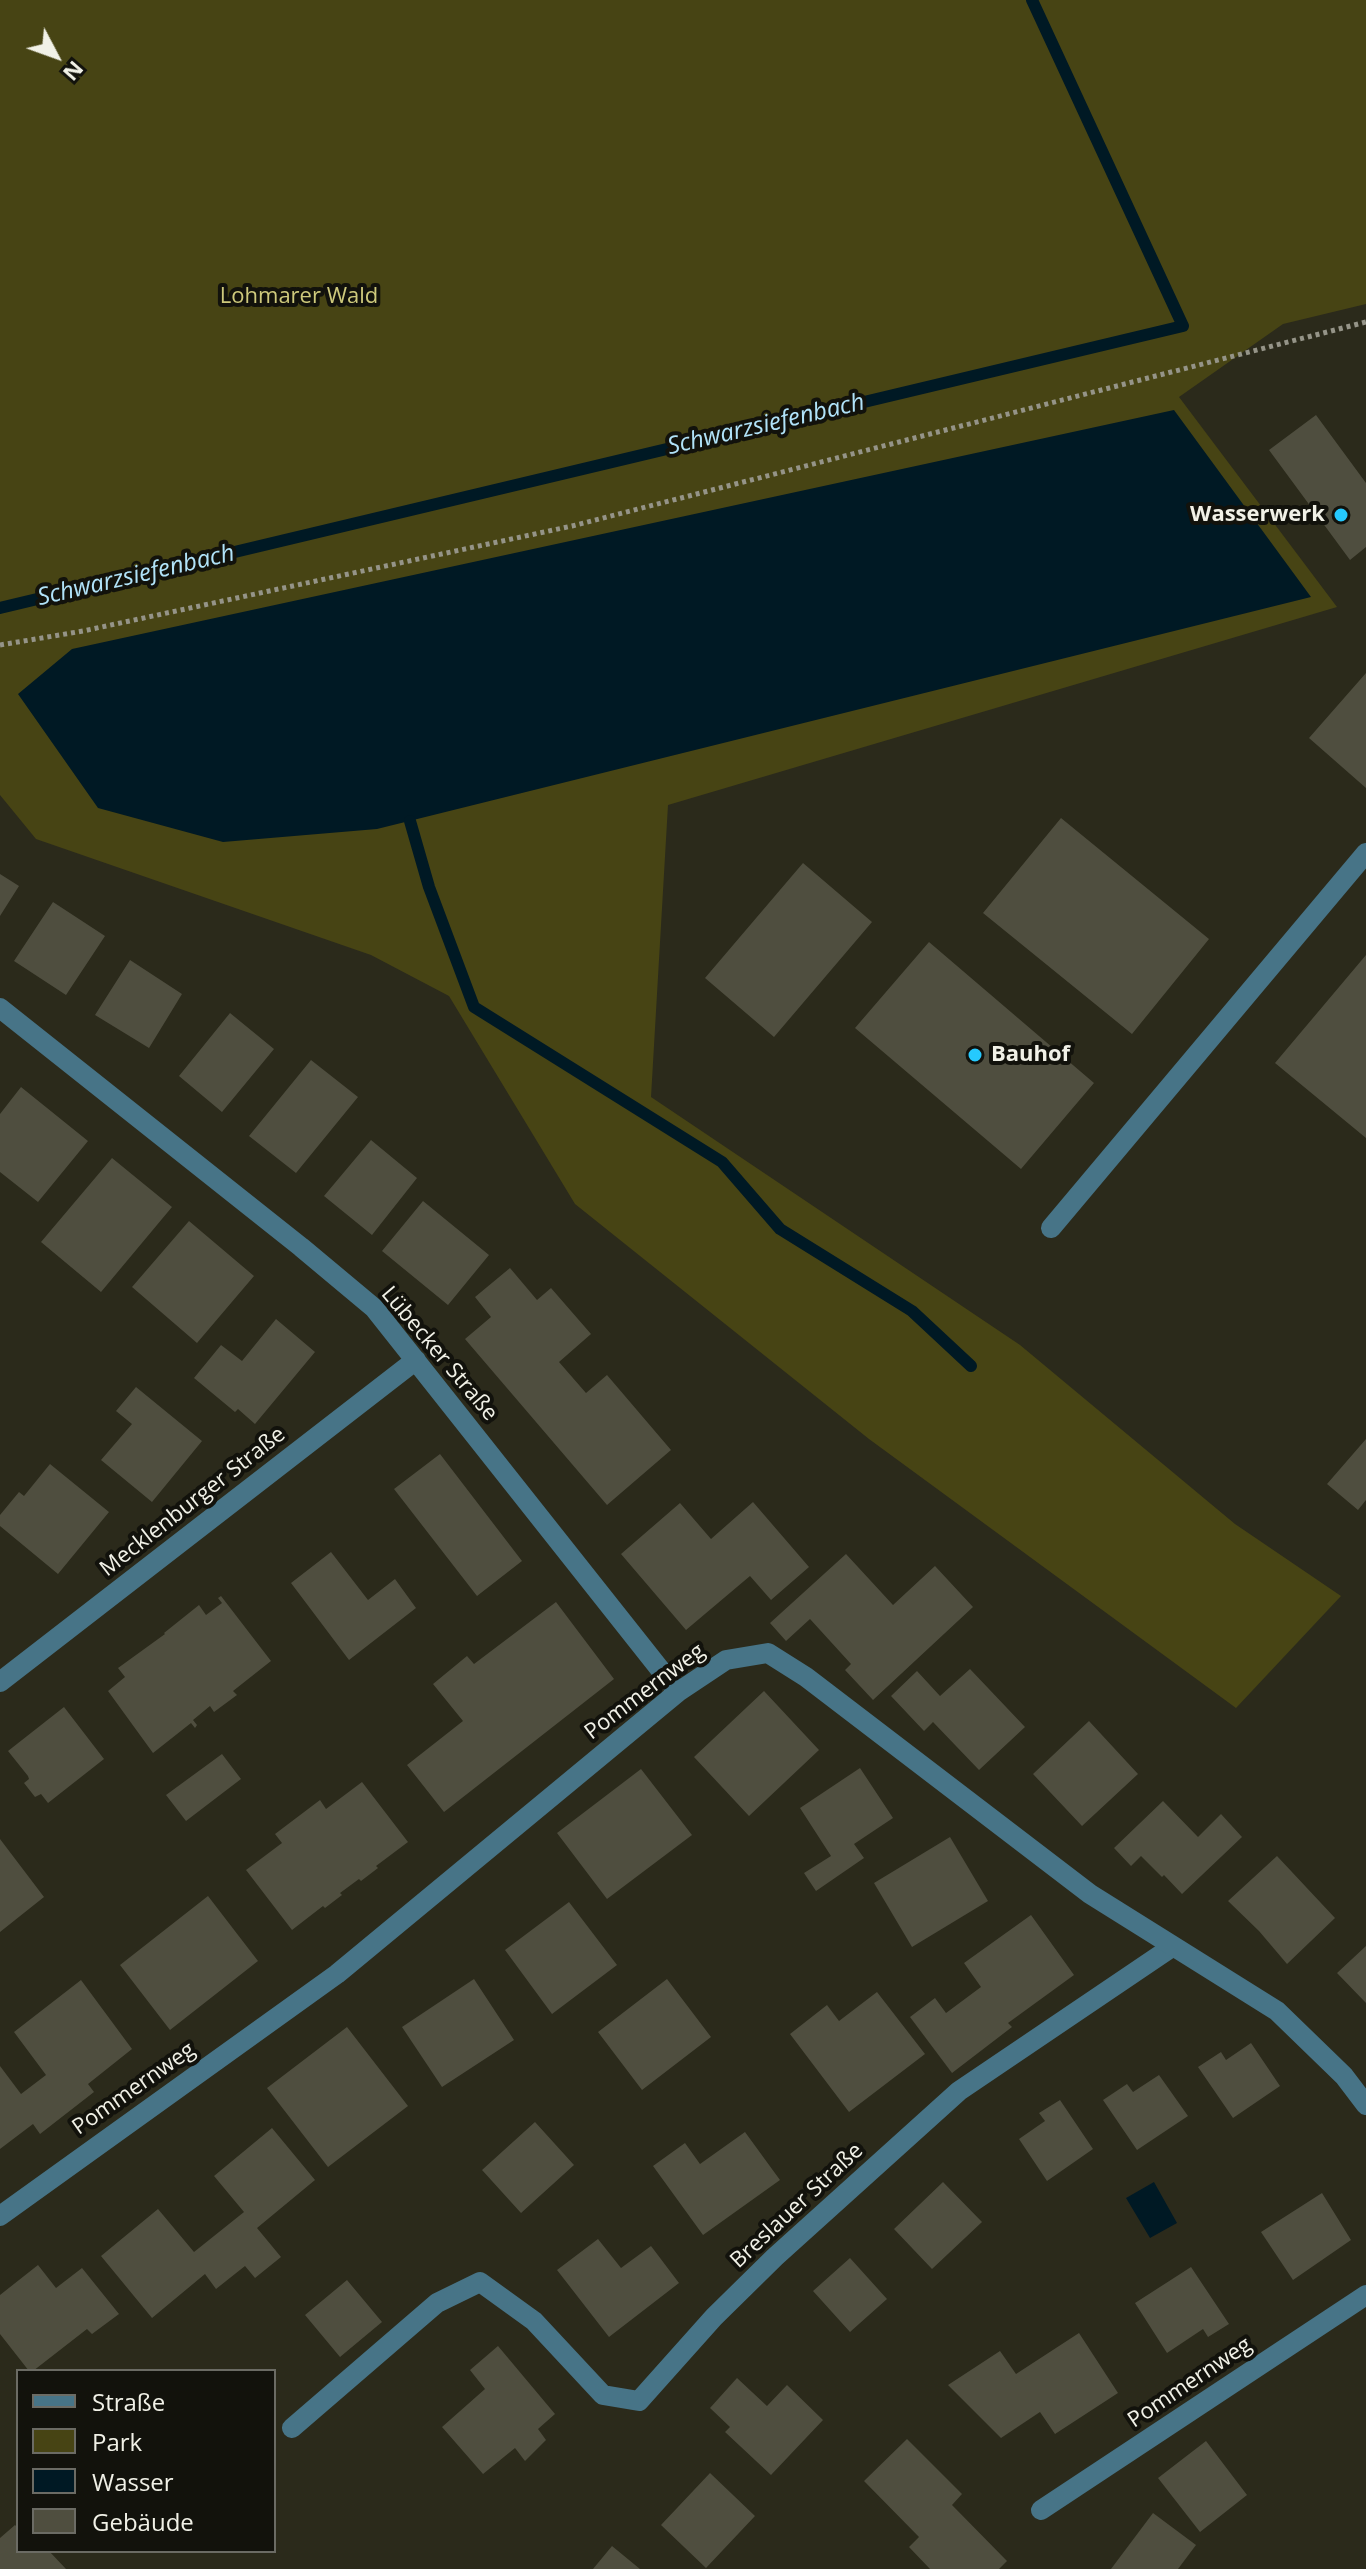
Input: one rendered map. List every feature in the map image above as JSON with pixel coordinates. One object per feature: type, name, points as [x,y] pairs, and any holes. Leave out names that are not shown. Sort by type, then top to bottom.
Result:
[{"type":"street","points":[[1051,1228],[1366,853]]},
{"type":"street","name":"Lübecker Straße","points":[[0,1008],[374,1308],[678,1692]]},
{"type":"street","name":"Mecklenburger Straße","points":[[0,1682],[416,1360]]},
{"type":"street","name":"Pommernweg","points":[[0,2216],[337,1974],[678,1692],[726,1660],[768,1653],[806,1677],[1090,1894],[1277,2011],[1344,2076],[1366,2105]]},
{"type":"street","name":"Breslauer Straße","points":[[292,2428],[437,2303],[480,2282],[534,2321],[603,2395],[639,2401],[714,2317],[775,2257],[959,2091],[1172,1947]]},
{"type":"street","name":"Pommernweg","points":[[1041,2510],[1366,2295]]},
{"type":"path","points":[[0,645],[83,631],[572,526],[1366,322]]},
{"type":"green space","name":"Lohmarer Wald","points":[[0,0],[1366,0],[1366,304],[1283,324],[1179,397],[1337,607],[668,805],[651,1097],[1020,1345],[1235,1524],[1341,1596],[1236,1708],[869,1439],[575,1204],[449,996],[371,955],[36,839],[0,795]]},
{"type":"water","points":[[1174,410],[1311,597],[377,829],[223,842],[98,808],[18,694],[72,649]]},
{"type":"water","points":[[1154,2182],[1177,2223],[1150,2238],[1126,2198]]},
{"type":"building","name":"Wasserwerk","points":[[1316,415],[1366,483],[1366,547],[1350,560],[1269,450]]},
{"type":"building","points":[[1366,673],[1366,788],[1309,738]]},
{"type":"building","name":"Bauhof","points":[[1061,818],[1209,939],[1132,1034],[983,913]]},
{"type":"building","points":[[803,863],[872,922],[774,1037],[705,978]]},
{"type":"building","points":[[0,874],[19,886],[0,916]]},
{"type":"building","points":[[53,902],[105,936],[66,995],[14,961]]},
{"type":"building","name":"Bauhof","points":[[929,942],[1094,1083],[1021,1169],[855,1028]]},
{"type":"building","points":[[1366,955],[1366,1138],[1275,1063]]},
{"type":"building","points":[[130,960],[182,994],[149,1048],[95,1015]]},
{"type":"building","points":[[230,1013],[274,1049],[222,1112],[179,1076]]},
{"type":"building","points":[[311,1060],[358,1097],[296,1173],[249,1136]]},
{"type":"building","points":[[21,1087],[88,1141],[38,1202],[0,1172],[0,1114]]},
{"type":"building","points":[[371,1140],[417,1178],[372,1235],[324,1196]]},
{"type":"building","points":[[112,1158],[172,1207],[101,1292],[41,1242]]},
{"type":"building","points":[[423,1201],[489,1255],[448,1305],[382,1251]]},
{"type":"building","points":[[189,1221],[254,1276],[197,1343],[132,1287]]},
{"type":"building","points":[[510,1268],[537,1300],[551,1288],[591,1334],[559,1362],[586,1393],[607,1375],[671,1450],[607,1505],[465,1339],[491,1317],[475,1297]]},
{"type":"building","points":[[276,1319],[315,1352],[255,1424],[238,1409],[235,1412],[194,1378],[221,1345],[242,1361]]},
{"type":"building","points":[[136,1387],[202,1441],[152,1502],[101,1460],[132,1424],[116,1411]]},
{"type":"building","points":[[1366,1439],[1366,1500],[1358,1510],[1327,1484]]},
{"type":"building","points":[[440,1454],[522,1561],[477,1596],[394,1489]]},
{"type":"building","points":[[50,1464],[109,1512],[58,1574],[0,1526],[0,1515],[19,1492],[24,1496]]},
{"type":"building","points":[[753,1502],[809,1567],[771,1600],[750,1576],[686,1630],[621,1554],[680,1503],[711,1539]]},
{"type":"building","points":[[331,1552],[368,1600],[395,1579],[416,1608],[349,1660],[291,1583]]},
{"type":"building","points":[[846,1554],[893,1605],[935,1566],[973,1607],[873,1700],[845,1670],[851,1664],[810,1619],[786,1641],[770,1623]]},
{"type":"building","points":[[221,1596],[271,1661],[233,1691],[237,1695],[214,1712],[210,1706],[193,1720],[197,1725],[195,1728],[191,1723],[153,1753],[108,1691],[125,1677],[118,1668],[199,1605],[206,1615],[222,1603],[218,1598]]},
{"type":"building","points":[[556,1602],[614,1679],[444,1812],[407,1765],[463,1721],[433,1684],[467,1656],[474,1664]]},
{"type":"building","points":[[970,1669],[1025,1727],[979,1770],[933,1722],[924,1731],[891,1696],[917,1671],[940,1696]]},
{"type":"building","points":[[764,1691],[819,1750],[749,1816],[694,1757]]},
{"type":"building","points":[[64,1707],[104,1759],[48,1803],[41,1794],[35,1797],[24,1783],[28,1776],[8,1751]]},
{"type":"building","points":[[1089,1721],[1138,1774],[1082,1826],[1033,1774]]},
{"type":"building","points":[[222,1754],[241,1779],[186,1821],[166,1795]]},
{"type":"building","points":[[860,1768],[893,1818],[854,1844],[864,1858],[816,1891],[804,1873],[831,1856],[800,1808]]},
{"type":"building","points":[[641,1769],[692,1835],[607,1899],[557,1833]]},
{"type":"building","points":[[362,1782],[408,1842],[361,1881],[359,1879],[325,1908],[323,1906],[292,1930],[246,1870],[282,1843],[275,1834],[320,1800],[326,1809]]},
{"type":"building","points":[[1163,1801],[1198,1837],[1221,1814],[1242,1837],[1182,1894],[1141,1856],[1131,1866],[1114,1848]]},
{"type":"building","points":[[950,1837],[988,1901],[912,1947],[874,1883]]},
{"type":"building","points":[[0,1839],[44,1897],[0,1932]]},
{"type":"building","points":[[1277,1856],[1335,1918],[1287,1964],[1228,1901]]},
{"type":"building","points":[[208,1896],[258,1961],[170,2030],[120,1965]]},
{"type":"building","points":[[569,1902],[617,1965],[552,2014],[505,1950]]},
{"type":"building","points":[[1031,1915],[1074,1975],[1008,2023],[1012,2027],[952,2073],[910,2017],[935,1998],[946,2013],[981,1987],[964,1963]]},
{"type":"building","points":[[1366,1946],[1366,2003],[1337,1973]]},
{"type":"building","points":[[474,1979],[514,2040],[442,2087],[402,2027]]},
{"type":"building","points":[[667,1979],[711,2037],[642,2090],[598,2032]]},
{"type":"building","points":[[81,1980],[132,2049],[88,2084],[94,2092],[40,2134],[33,2124],[0,2149],[0,2066],[21,2094],[46,2075],[14,2032]]},
{"type":"building","points":[[877,1992],[925,2054],[849,2112],[790,2034],[827,2005],[839,2021]]},
{"type":"building","points":[[347,2027],[408,2106],[328,2167],[267,2088]]},
{"type":"building","points":[[1251,2043],[1280,2086],[1233,2118],[1198,2067],[1221,2052],[1226,2060]]},
{"type":"building","points":[[1159,2075],[1188,2116],[1137,2150],[1103,2100],[1127,2084],[1133,2092]]},
{"type":"building","points":[[1060,2100],[1093,2149],[1047,2181],[1019,2139],[1045,2121],[1039,2113]]},
{"type":"building","points":[[535,2122],[574,2165],[521,2213],[482,2170]]},
{"type":"building","points":[[272,2128],[315,2180],[257,2228],[281,2257],[255,2278],[245,2266],[216,2289],[205,2274],[152,2318],[101,2256],[158,2209],[194,2252],[244,2212],[214,2176]]},
{"type":"building","points":[[745,2132],[780,2180],[703,2235],[653,2166],[685,2143],[700,2164]]},
{"type":"building","points":[[943,2182],[982,2222],[932,2269],[894,2229]]},
{"type":"building","points":[[1322,2193],[1351,2240],[1293,2280],[1261,2232]]},
{"type":"building","points":[[598,2239],[621,2268],[651,2246],[679,2283],[609,2337],[557,2270]]},
{"type":"building","points":[[850,2258],[887,2299],[850,2332],[813,2291]]},
{"type":"building","points":[[38,2265],[56,2288],[82,2268],[119,2314],[92,2334],[87,2329],[36,2369],[27,2369],[0,2334],[0,2295]]},
{"type":"building","points":[[1191,2267],[1229,2324],[1208,2337],[1203,2329],[1167,2353],[1135,2303]]},
{"type":"building","points":[[347,2280],[382,2322],[340,2357],[305,2315]]},
{"type":"building","points":[[1079,2333],[1118,2393],[1055,2434],[1040,2412],[1001,2438],[948,2385],[1000,2351],[1016,2374]]},
{"type":"building","points":[[498,2346],[555,2414],[538,2429],[546,2440],[525,2461],[515,2448],[483,2474],[442,2427],[485,2389],[470,2370]]},
{"type":"building","points":[[737,2378],[767,2406],[787,2385],[823,2420],[771,2475],[725,2432],[730,2427],[710,2408]]},
{"type":"building","points":[[907,2439],[962,2494],[952,2505],[1007,2561],[999,2569],[930,2569],[909,2547],[919,2537],[864,2481]]},
{"type":"building","points":[[1206,2441],[1247,2495],[1200,2532],[1158,2478]]},
{"type":"building","points":[[710,2473],[755,2516],[706,2568],[661,2525]]},
{"type":"building","points":[[1153,2513],[1196,2545],[1178,2569],[1111,2569]]},
{"type":"building","points":[[15,2525],[16,2553],[51,2553],[66,2569],[0,2569],[0,2538]]},
{"type":"building","points":[[612,2546],[640,2569],[593,2569]]},
{"type":"waterway","name":"Schwarzsiefenbach","points":[[0,608],[1183,326],[1032,0]]},
{"type":"waterway","points":[[410,821],[429,887],[474,1007],[722,1162],[780,1229],[912,1311],[971,1366]]},
{"type":"place","name":"Wasserwerk","points":[[1341,515]]},
{"type":"place","name":"Bauhof","points":[[975,1055]]}]
